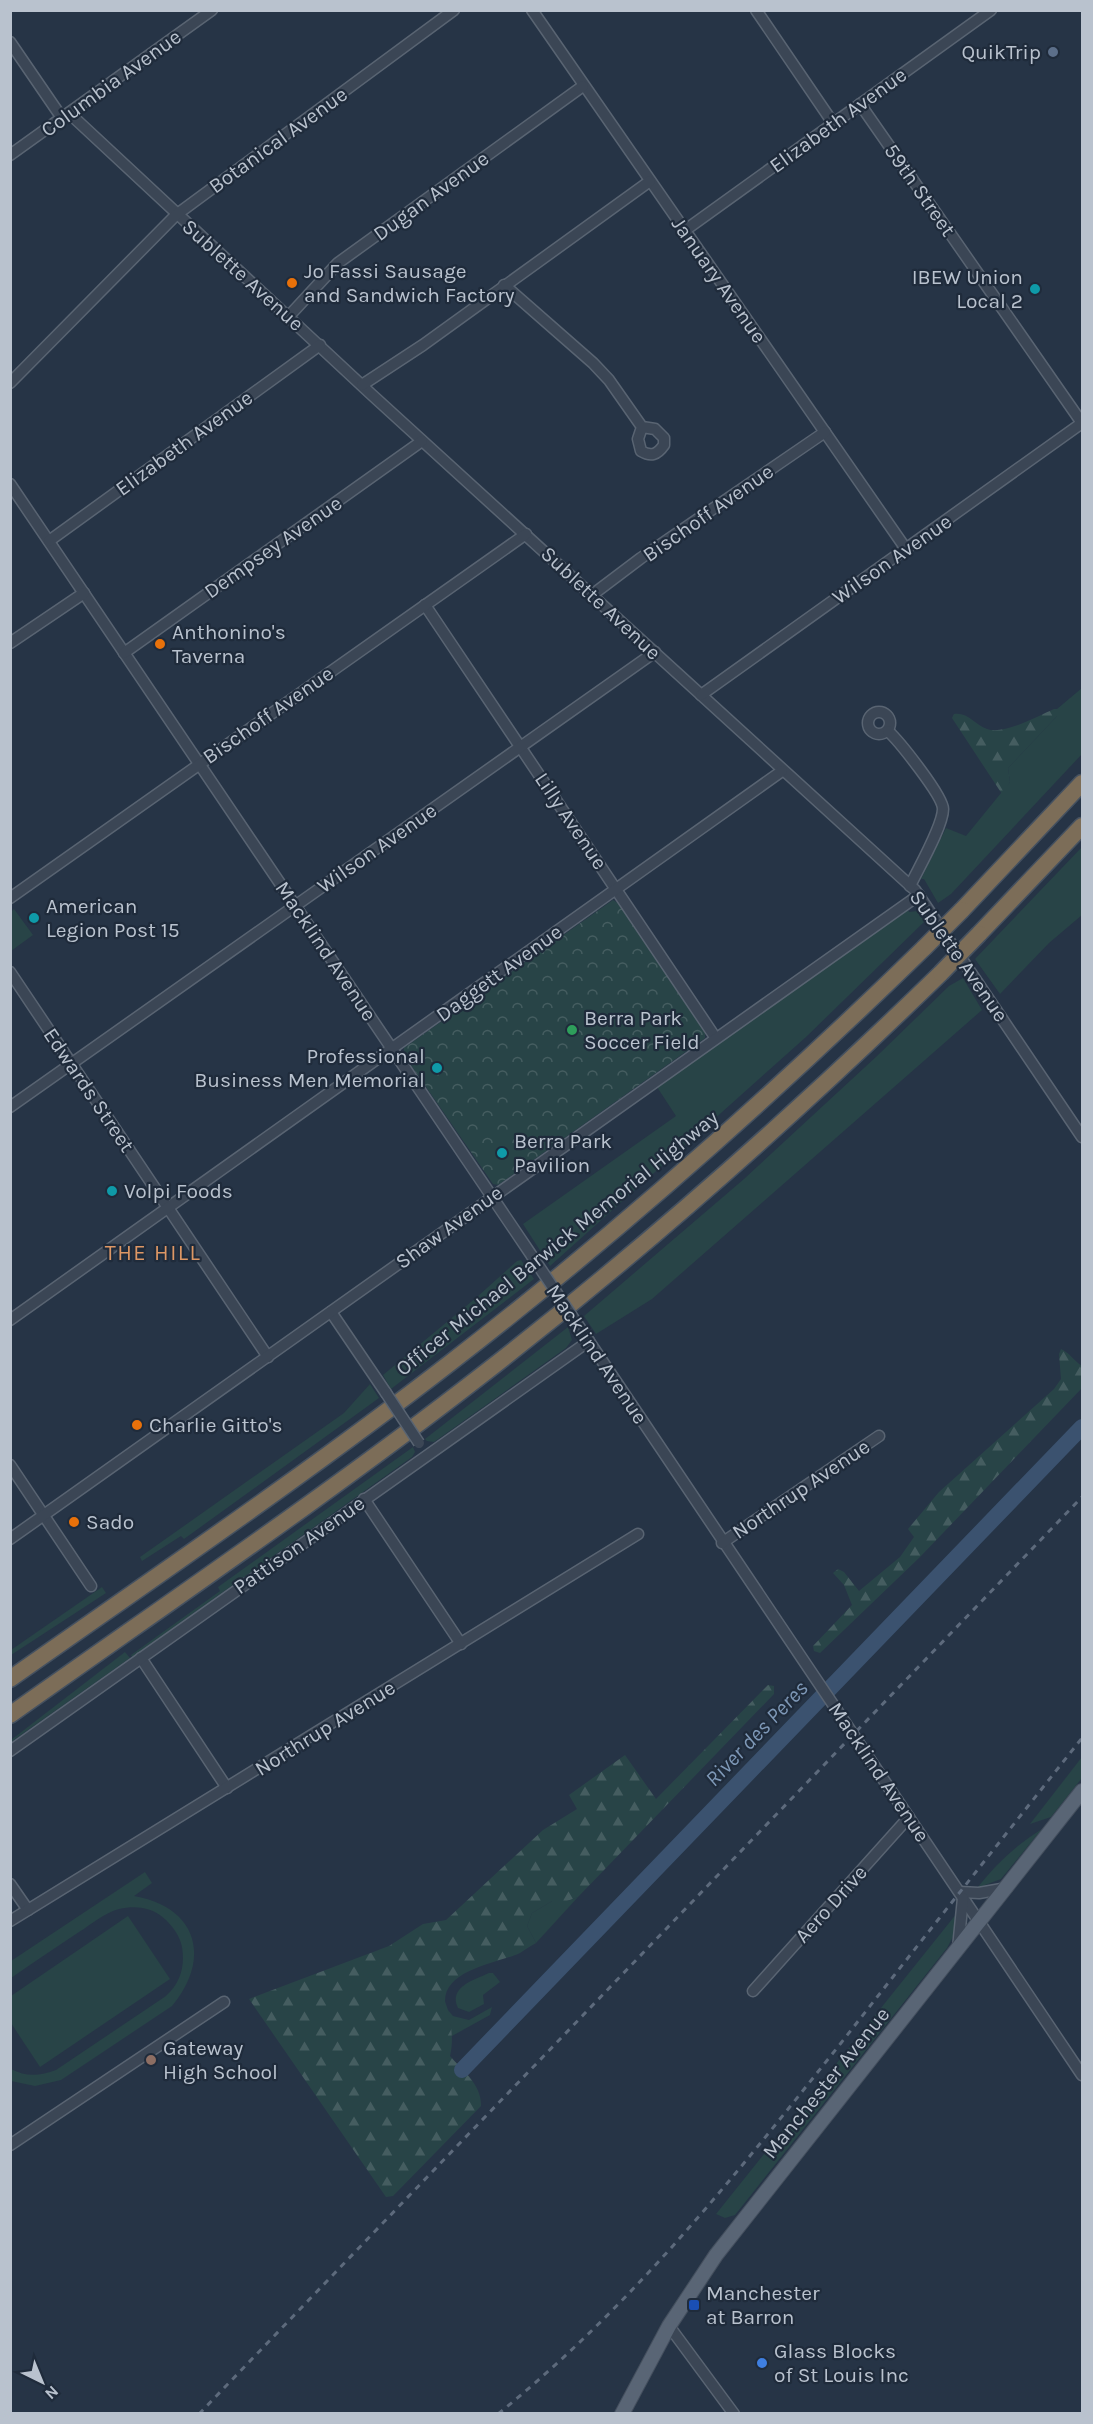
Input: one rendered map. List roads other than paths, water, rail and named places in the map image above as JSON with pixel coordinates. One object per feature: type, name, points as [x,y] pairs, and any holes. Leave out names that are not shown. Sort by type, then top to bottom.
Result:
[{"type":"highway","name":"Officer Michael Barwick Memorial Highway","points":[[10,1679],[366,1426],[531,1299],[611,1234],[729,1132],[924,948],[1083,783]]},
{"type":"highway","points":[[10,1715],[370,1460],[539,1331],[724,1176],[817,1091],[941,973],[1083,826]]},
{"type":"main road","name":"Manchester Avenue","points":[[622,2414],[669,2326],[716,2255],[1083,1791]]},
{"type":"street","name":"Columbia Avenue","points":[[10,155],[199,14],[212,10]]},
{"type":"street","name":"Botanical Avenue","points":[[10,383],[176,215],[454,10]]},
{"type":"street","name":"January Avenue","points":[[532,10],[906,549]]},
{"type":"street","points":[[756,10],[833,123]]},
{"type":"street","name":"Elizabeth Avenue","points":[[684,231],[992,10]]},
{"type":"street","name":"Sublette Avenue","points":[[10,42],[65,115],[289,316],[422,441],[919,895],[1083,1137]]},
{"type":"street","name":"Dugan Avenue","points":[[289,316],[338,263],[583,86]]},
{"type":"street","name":"59th Street","points":[[860,104],[1082,423]]},
{"type":"street","points":[[362,385],[423,345],[650,181]]},
{"type":"street","points":[[504,285],[593,363],[609,380],[642,427]]},
{"type":"street","name":"Elizabeth Avenue","points":[[49,541],[320,345]]},
{"type":"street","name":"Wilson Avenue","points":[[701,695],[1082,423]]},
{"type":"street","name":"Bischoff Avenue","points":[[592,595],[825,432]]},
{"type":"street","name":"Dempsey Avenue","points":[[124,652],[422,441]]},
{"type":"street","name":"Macklind Avenue","points":[[10,484],[1083,2075]]},
{"type":"street","name":"Bischoff Avenue","points":[[10,898],[526,534]]},
{"type":"street","points":[[10,644],[84,593]]},
{"type":"street","name":"Lilly Avenue","points":[[425,605],[716,1037]]},
{"type":"street","name":"Wilson Avenue","points":[[10,1107],[655,652]]},
{"type":"street","points":[[888,730],[900,743],[942,803],[942,818],[910,886]]},
{"type":"street","name":"Daggett Avenue","points":[[10,1320],[782,771]]},
{"type":"street","name":"Shaw Avenue","points":[[10,1539],[919,895]]},
{"type":"street","name":"Edwards Street","points":[[10,972],[268,1357]]},
{"type":"street","points":[[331,1312],[427,1455]]},
{"type":"street","name":"Pattison Avenue","points":[[10,1751],[589,1341]]},
{"type":"street","name":"Northrup Avenue","points":[[723,1542],[879,1436]]},
{"type":"street","points":[[10,1465],[91,1586]]},
{"type":"street","points":[[364,1499],[461,1644]]},
{"type":"street","name":"Northrup Avenue","points":[[10,1921],[638,1534]]},
{"type":"street","points":[[141,1658],[227,1788]]},
{"type":"street","name":"Aero Drive","points":[[753,1991],[909,1817]]},
{"type":"street","points":[[10,1884],[28,1910]]},
{"type":"street","points":[[957,1951],[962,1895],[1008,1888]]},
{"type":"street","points":[[11,2144],[224,2002]]},
{"type":"street","points":[[669,2326],[734,2414]]},
{"type":"waterway","name":"River des Peres","points":[[462,2070],[1082,1427]]},
{"type":"railway","points":[[199,2414],[1082,1497]]},
{"type":"railway","points":[[498,2414],[594,2329],[638,2284],[721,2191],[1082,1738]]},
{"type":"place","name":"QuikTrip","points":[[1053,52]]},
{"type":"place","name":"Jo Fassi Sausage and Sandwich Factory","points":[[292,283]]},
{"type":"place","name":"IBEW Union Local 2","points":[[1035,289]]},
{"type":"place","name":"Anthonino's Taverna","points":[[160,644]]},
{"type":"place","name":"American Legion Post 15","points":[[34,918]]},
{"type":"place","name":"Berra Park Soccer Field","points":[[572,1030]]},
{"type":"place","name":"Professional Business Men Memorial","points":[[437,1068]]},
{"type":"place","name":"Berra Park Pavilion","points":[[502,1153]]},
{"type":"place","name":"Volpi Foods","points":[[112,1191]]},
{"type":"place","name":"Charlie Gitto's","points":[[137,1425]]},
{"type":"place","name":"Sado","points":[[74,1522]]},
{"type":"place","name":"Gateway High School","points":[[151,2060]]},
{"type":"place","name":"Manchester at Barron","points":[[694,2305]]},
{"type":"place","name":"Glass Blocks of St Louis Inc","points":[[762,2363]]},
{"type":"district","name":"THE HILL","points":[[153,1252]]}]
